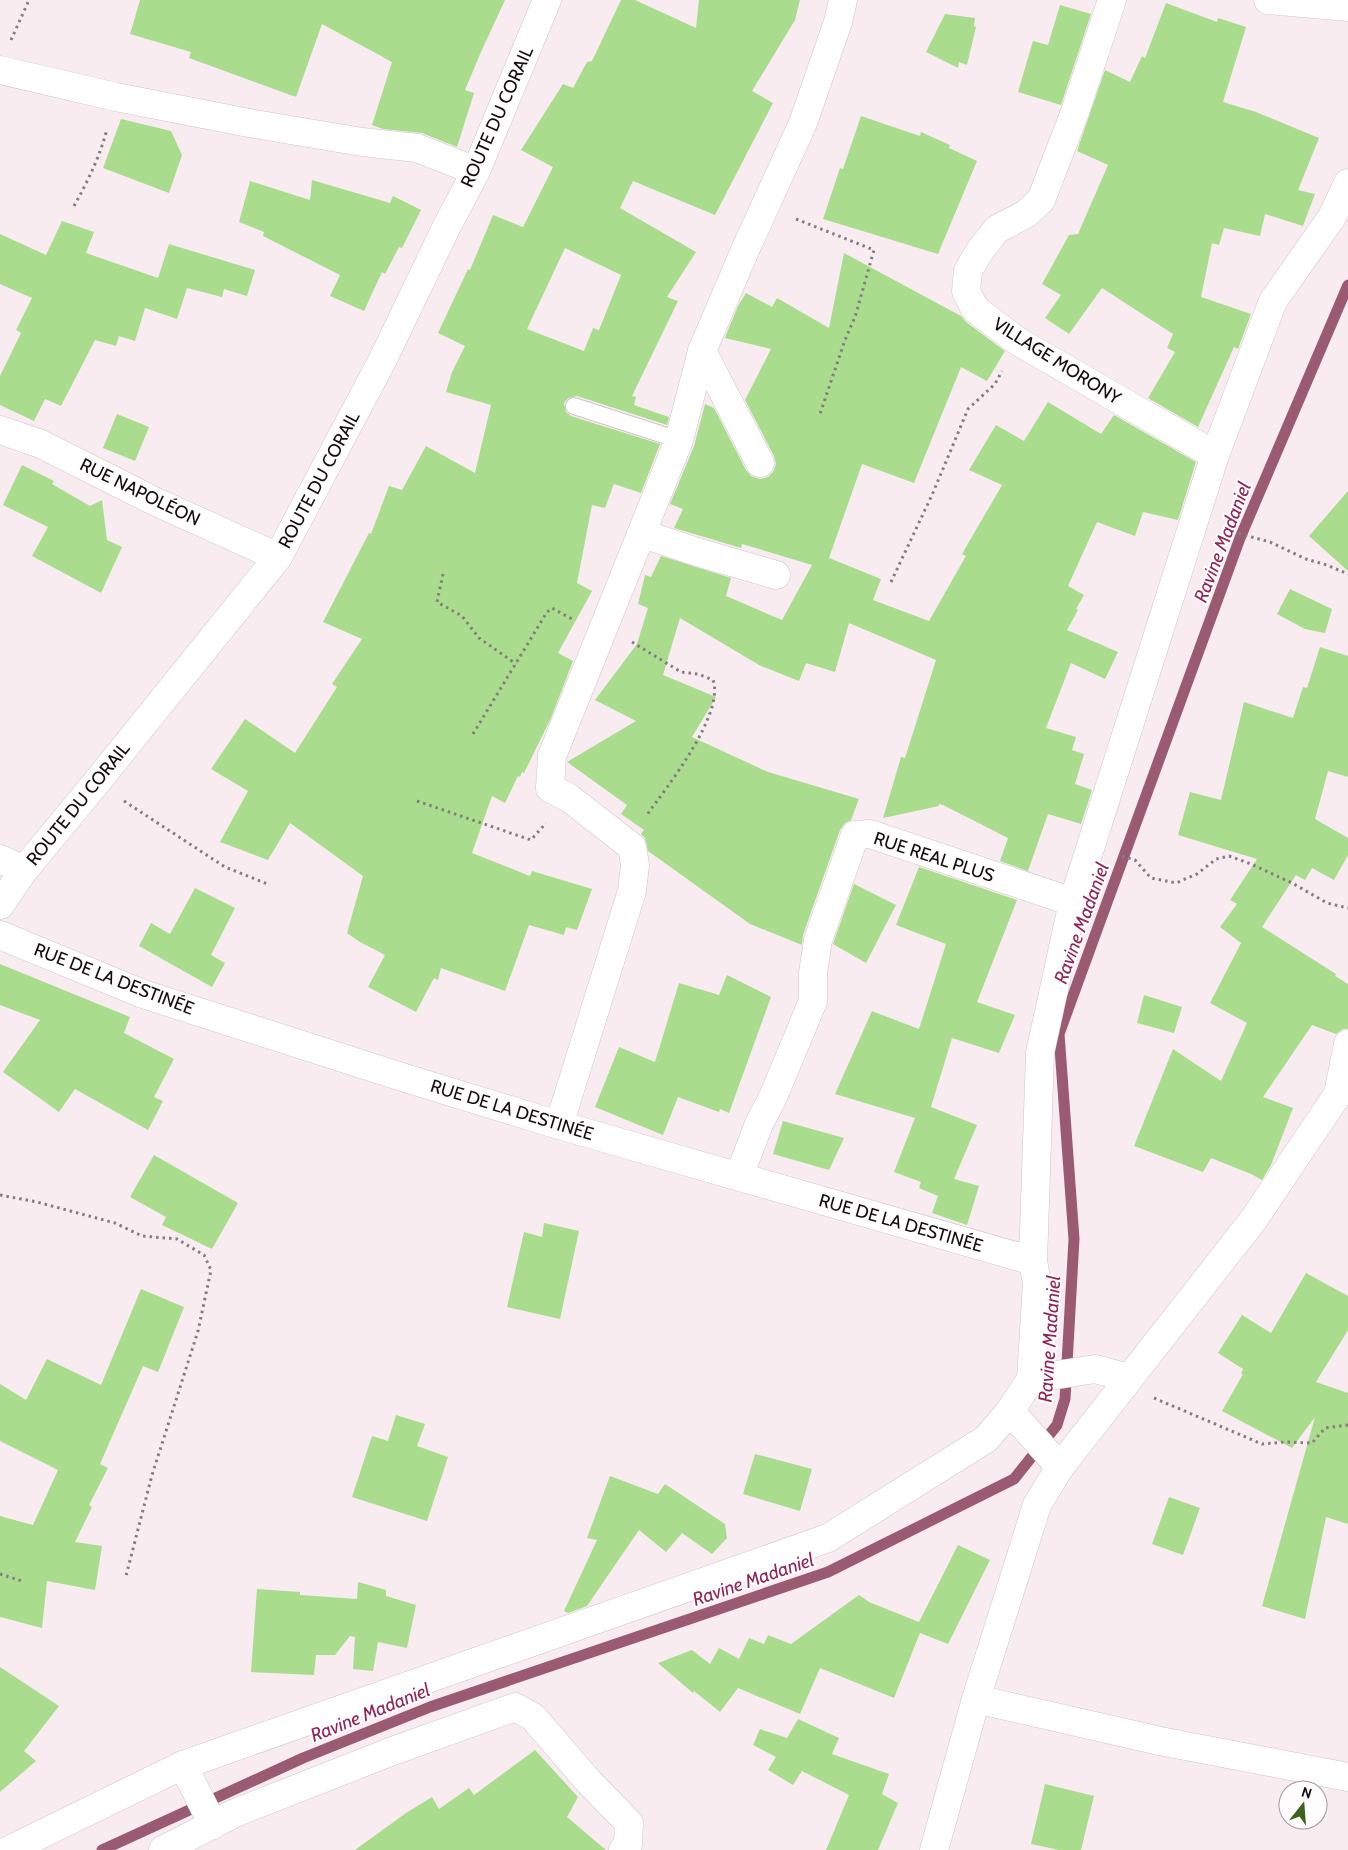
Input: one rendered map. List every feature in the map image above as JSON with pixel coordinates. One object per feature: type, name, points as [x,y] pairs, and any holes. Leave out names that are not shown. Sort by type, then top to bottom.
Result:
[{"type":"street","name":"ROUTE DU CORAIL","points":[[0,905],[24,870],[278,557],[382,362],[447,226],[476,171],[547,0]]},
{"type":"street","points":[[559,1125],[632,891],[635,865],[632,847],[628,843],[568,798],[550,788],[552,756],[602,630],[643,534],[679,440],[702,351],[803,123],[838,22],[843,0]]},
{"type":"street","name":"VILLAGE MORONY","points":[[1112,0],[1075,112],[1041,200],[1026,214],[997,229],[979,252],[968,271],[966,291],[976,309],[1019,342],[1214,455]]},
{"type":"street","points":[[1268,0],[1348,7]]},
{"type":"street","points":[[4,57],[116,97],[258,125],[362,142],[417,148],[476,171]]},
{"type":"street","points":[[8,1850],[183,1765],[828,1538],[986,1439],[1010,1411],[1031,1379],[1036,1283],[1033,1261],[1040,1053],[1073,902],[1214,455],[1273,301],[1332,217],[1348,184]]},
{"type":"street","points":[[702,351],[760,462]]},
{"type":"street","name":"RUE NAPOLÉON","points":[[0,430],[41,444],[154,501],[278,557]]},
{"type":"street","points":[[643,534],[776,575]]},
{"type":"street","name":"RUE REAL PLUS","points":[[738,1176],[813,1001],[813,973],[818,940],[855,835],[870,834],[1073,902]]},
{"type":"street","points":[[0,859],[24,870]]},
{"type":"street","name":"RUE DE LA DESTINÉE","points":[[0,935],[143,994],[405,1078],[559,1125],[1033,1261]]},
{"type":"street","points":[[934,1850],[976,1699],[1037,1505],[1060,1467],[1254,1219],[1338,1094],[1348,1044]]},
{"type":"street","points":[[1031,1379],[1095,1369],[1126,1382]]},
{"type":"street","points":[[1010,1411],[1060,1467]]},
{"type":"street","points":[[976,1699],[1160,1741],[1348,1777]]},
{"type":"street","points":[[163,1850],[236,1813],[390,1752],[515,1707],[533,1717],[589,1782],[629,1823],[628,1844],[624,1850]]},
{"type":"street","points":[[183,1765],[213,1825]]},
{"type":"lane","points":[[574,406],[679,440]]},
{"type":"path","points":[[4,57],[29,0]]},
{"type":"path","points":[[74,206],[103,145],[116,97]]},
{"type":"path","points":[[765,206],[874,250],[855,317],[845,340],[820,414]]},
{"type":"path","points":[[892,582],[932,495],[968,409],[995,384],[1019,342]]},
{"type":"path","points":[[1194,520],[1270,542],[1306,559],[1348,574]]},
{"type":"path","points":[[443,574],[437,602],[462,616],[478,638],[516,664]]},
{"type":"path","points":[[473,734],[547,612],[552,608],[602,630],[681,672],[698,674],[713,680],[716,688],[714,702],[704,728],[682,766],[628,843]]},
{"type":"path","points":[[96,783],[225,868],[270,886]]},
{"type":"path","points":[[418,801],[531,840],[568,798]]},
{"type":"path","points":[[1090,848],[1135,860],[1151,878],[1176,883],[1197,874],[1216,859],[1229,856],[1292,883],[1327,903],[1348,908]]},
{"type":"path","points":[[0,1195],[37,1202],[115,1223],[142,1236],[177,1239],[204,1255],[211,1270],[198,1331],[152,1475],[126,1576]]},
{"type":"path","points":[[1126,1382],[1262,1444],[1284,1442],[1312,1443],[1326,1428],[1348,1425]]},
{"type":"path","points":[[0,1574],[22,1581]]},
{"type":"building","points":[[140,0],[505,0],[465,90],[474,93],[457,147],[422,133],[383,129],[372,125],[392,62],[322,24],[296,97],[189,58],[191,52],[130,34]]},
{"type":"building","points":[[621,0],[635,0],[696,28],[699,0],[800,0],[795,20],[752,91],[773,103],[715,215],[633,181],[620,208],[696,252],[667,297],[678,301],[632,396],[636,397],[634,405],[669,417],[667,425],[577,396],[568,398],[564,403],[566,412],[571,416],[660,444],[641,493],[614,484],[605,508],[592,505],[577,583],[592,591],[558,653],[573,661],[551,718],[524,773],[522,772],[520,777],[518,776],[505,803],[492,796],[472,853],[530,876],[532,871],[592,889],[577,930],[566,927],[564,935],[529,925],[505,991],[441,968],[438,980],[434,978],[416,1012],[368,987],[385,955],[347,933],[363,876],[290,823],[268,860],[220,842],[248,791],[211,769],[245,719],[295,753],[337,687],[332,684],[362,639],[323,622],[369,533],[371,534],[389,486],[402,490],[426,446],[475,473],[491,405],[446,392],[452,372],[465,346],[438,333],[468,269],[470,270],[493,215],[523,227],[553,167],[521,150],[563,84],[573,88],[587,62],[592,61]],"holes":[[[565,248],[621,275],[599,330],[593,328],[584,351],[527,329]]]},
{"type":"building","points":[[1166,3],[1217,22],[1218,18],[1246,27],[1223,102],[1256,112],[1319,138],[1298,190],[1315,194],[1303,226],[1265,214],[1260,236],[1224,228],[1219,245],[1212,243],[1201,297],[1251,314],[1238,349],[1234,347],[1198,427],[1148,398],[1175,352],[1167,348],[1173,334],[1102,288],[1069,334],[1045,318],[1061,295],[1042,284],[1069,235],[1078,234],[1108,165],[1077,151],[1105,70],[1130,82],[1142,56],[1145,58]]},
{"type":"building","points":[[1060,5],[1091,14],[1061,105],[1018,92],[1033,41],[1048,45]]},
{"type":"building","points":[[945,14],[975,18],[974,26],[976,27],[967,65],[959,62],[958,68],[926,52]]},
{"type":"building","points":[[861,116],[920,136],[921,132],[950,145],[949,148],[977,161],[938,254],[823,219],[840,168],[843,169]]},
{"type":"building","points":[[121,119],[171,131],[182,155],[169,193],[103,168]]},
{"type":"building","points":[[312,180],[390,203],[393,196],[421,210],[402,248],[399,247],[385,274],[382,272],[364,311],[330,296],[340,275],[263,236],[264,232],[239,222],[250,181],[310,200]]},
{"type":"building","points":[[62,221],[94,232],[86,253],[158,278],[169,244],[255,270],[247,296],[224,289],[222,297],[187,288],[177,319],[145,308],[135,341],[119,336],[116,346],[95,340],[61,406],[45,399],[34,421],[0,405],[0,376],[21,333],[16,330],[32,298],[0,284],[0,234],[46,255]]},
{"type":"building","points":[[844,253],[961,316],[966,322],[1005,351],[987,381],[961,367],[914,483],[862,464],[829,558],[881,579],[873,600],[929,621],[966,556],[962,554],[1002,485],[969,470],[996,425],[1024,441],[1048,402],[1101,434],[1114,415],[1196,462],[1178,520],[1143,512],[1135,536],[1097,522],[1068,586],[1084,595],[1067,630],[1118,652],[1105,679],[1071,663],[1046,728],[1076,737],[1072,750],[1084,754],[1075,784],[1092,790],[1081,824],[1048,814],[1028,871],[1000,861],[1008,838],[943,805],[939,804],[939,806],[883,818],[901,757],[905,758],[936,660],[849,623],[835,672],[806,663],[799,681],[759,665],[680,618],[663,675],[716,697],[692,737],[768,772],[859,799],[851,820],[845,823],[840,830],[803,935],[802,945],[750,924],[648,851],[645,838],[641,834],[644,830],[621,814],[627,805],[567,762],[636,721],[595,700],[637,644],[648,608],[638,604],[645,575],[651,577],[661,556],[731,578],[726,596],[782,620],[812,565],[742,544],[741,548],[674,528],[683,509],[670,504],[694,446],[705,404],[714,408],[746,470],[751,476],[760,479],[768,477],[773,472],[776,464],[774,456],[745,400],[771,349],[725,338],[738,306],[746,293],[772,307],[777,298],[829,328]]},
{"type":"building","points":[[117,414],[149,427],[135,461],[103,448]]},
{"type":"building","points":[[22,465],[54,481],[52,484],[90,506],[102,500],[107,540],[122,547],[101,593],[32,556],[48,527],[3,505]]},
{"type":"building","points":[[1348,491],[1348,571],[1309,536]]},
{"type":"building","points":[[1290,589],[1332,609],[1325,633],[1305,629],[1277,614]]},
{"type":"building","points":[[1320,647],[1348,656],[1348,777],[1328,771],[1315,819],[1348,838],[1348,855],[1334,880],[1312,868],[1305,880],[1296,875],[1262,927],[1336,974],[1335,976],[1348,984],[1348,1029],[1343,1029],[1336,1034],[1312,1025],[1263,1097],[1293,1108],[1271,1165],[1262,1180],[1211,1158],[1203,1172],[1134,1146],[1173,1049],[1221,1081],[1247,1023],[1210,1003],[1241,943],[1220,927],[1237,904],[1230,900],[1257,859],[1178,835],[1190,792],[1221,800],[1244,702],[1293,718],[1303,687],[1307,688]]},
{"type":"building","points":[[919,867],[1017,900],[977,1002],[1015,1015],[999,1053],[952,1038],[931,1107],[977,1125],[954,1179],[979,1186],[967,1225],[932,1213],[938,1196],[919,1188],[921,1182],[894,1172],[915,1118],[835,1094],[872,1011],[919,1029],[946,944],[896,925]]},
{"type":"building","points":[[854,884],[896,905],[866,963],[833,944]]},
{"type":"building","points":[[195,888],[235,908],[211,955],[225,963],[212,987],[139,946],[151,923],[170,934]]},
{"type":"building","points":[[0,964],[130,1017],[124,1033],[174,1059],[154,1097],[163,1101],[148,1130],[75,1089],[59,1112],[3,1072],[40,1020],[0,1005]]},
{"type":"building","points":[[727,975],[771,997],[729,1113],[720,1109],[719,1112],[678,1097],[663,1135],[595,1107],[619,1047],[655,1062],[679,983],[719,995]]},
{"type":"building","points":[[1144,995],[1182,1007],[1174,1033],[1137,1023]]},
{"type":"building","points":[[783,1121],[844,1138],[829,1170],[773,1154]]},
{"type":"building","points":[[154,1155],[238,1203],[212,1249],[162,1225],[166,1217],[130,1197]]},
{"type":"building","points":[[544,1223],[579,1231],[560,1319],[507,1307],[524,1232],[542,1237]]},
{"type":"building","points":[[1306,1273],[1348,1296],[1348,1330],[1316,1382],[1348,1393],[1348,1524],[1326,1517],[1305,1619],[1262,1606],[1315,1417],[1292,1448],[1222,1411],[1243,1374],[1241,1374],[1243,1369],[1218,1353],[1242,1315],[1271,1333]]},
{"type":"building","points":[[141,1289],[184,1307],[158,1372],[143,1366],[100,1464],[108,1468],[89,1505],[92,1507],[75,1542],[102,1546],[95,1590],[47,1581],[42,1628],[0,1617],[0,1516],[33,1525],[58,1470],[0,1441],[0,1384],[26,1400],[47,1359],[101,1385]]},
{"type":"building","points":[[396,1415],[425,1424],[417,1446],[448,1457],[427,1521],[352,1497],[372,1436],[388,1441]]},
{"type":"building","points":[[755,1454],[812,1469],[800,1511],[743,1494]]},
{"type":"building","points":[[610,1476],[658,1494],[665,1484],[725,1524],[727,1538],[712,1554],[682,1533],[666,1552],[639,1530],[587,1606],[568,1613],[564,1611],[597,1540],[587,1538]]},
{"type":"building","points":[[1169,1497],[1200,1508],[1183,1555],[1152,1544]]},
{"type":"building","points":[[958,1545],[990,1560],[948,1644],[920,1633],[894,1698],[820,1668],[800,1714],[738,1688],[720,1712],[694,1691],[693,1693],[658,1663],[692,1650],[710,1664],[719,1648],[739,1659],[749,1638],[764,1644],[768,1635],[791,1644],[859,1595],[869,1602],[919,1622]]},
{"type":"building","points":[[358,1582],[386,1590],[386,1596],[416,1605],[407,1648],[378,1642],[373,1671],[353,1669],[355,1637],[350,1636],[335,1655],[316,1655],[314,1675],[251,1672],[257,1589],[300,1592],[300,1595],[357,1599]]},
{"type":"building","points":[[0,1667],[59,1706],[24,1751],[36,1761],[0,1792]]},
{"type":"building","points":[[798,1719],[839,1738],[832,1754],[889,1774],[882,1794],[898,1803],[878,1850],[826,1850],[849,1795],[802,1771],[793,1785],[768,1770],[776,1757],[753,1745],[760,1729],[787,1738]]},
{"type":"building","points":[[535,1750],[578,1797],[567,1817],[606,1850],[355,1850],[406,1813],[432,1797],[439,1809],[469,1788],[474,1795]]},
{"type":"building","points":[[1045,1784],[1094,1796],[1081,1850],[1059,1850],[1031,1844]]},
{"type":"waterway","name":"Ravine Madaniel","points":[[102,1850],[303,1758],[430,1707],[828,1572],[1014,1479],[1057,1425],[1065,1399],[1074,1239],[1059,1034],[1240,538],[1348,285]]}]
